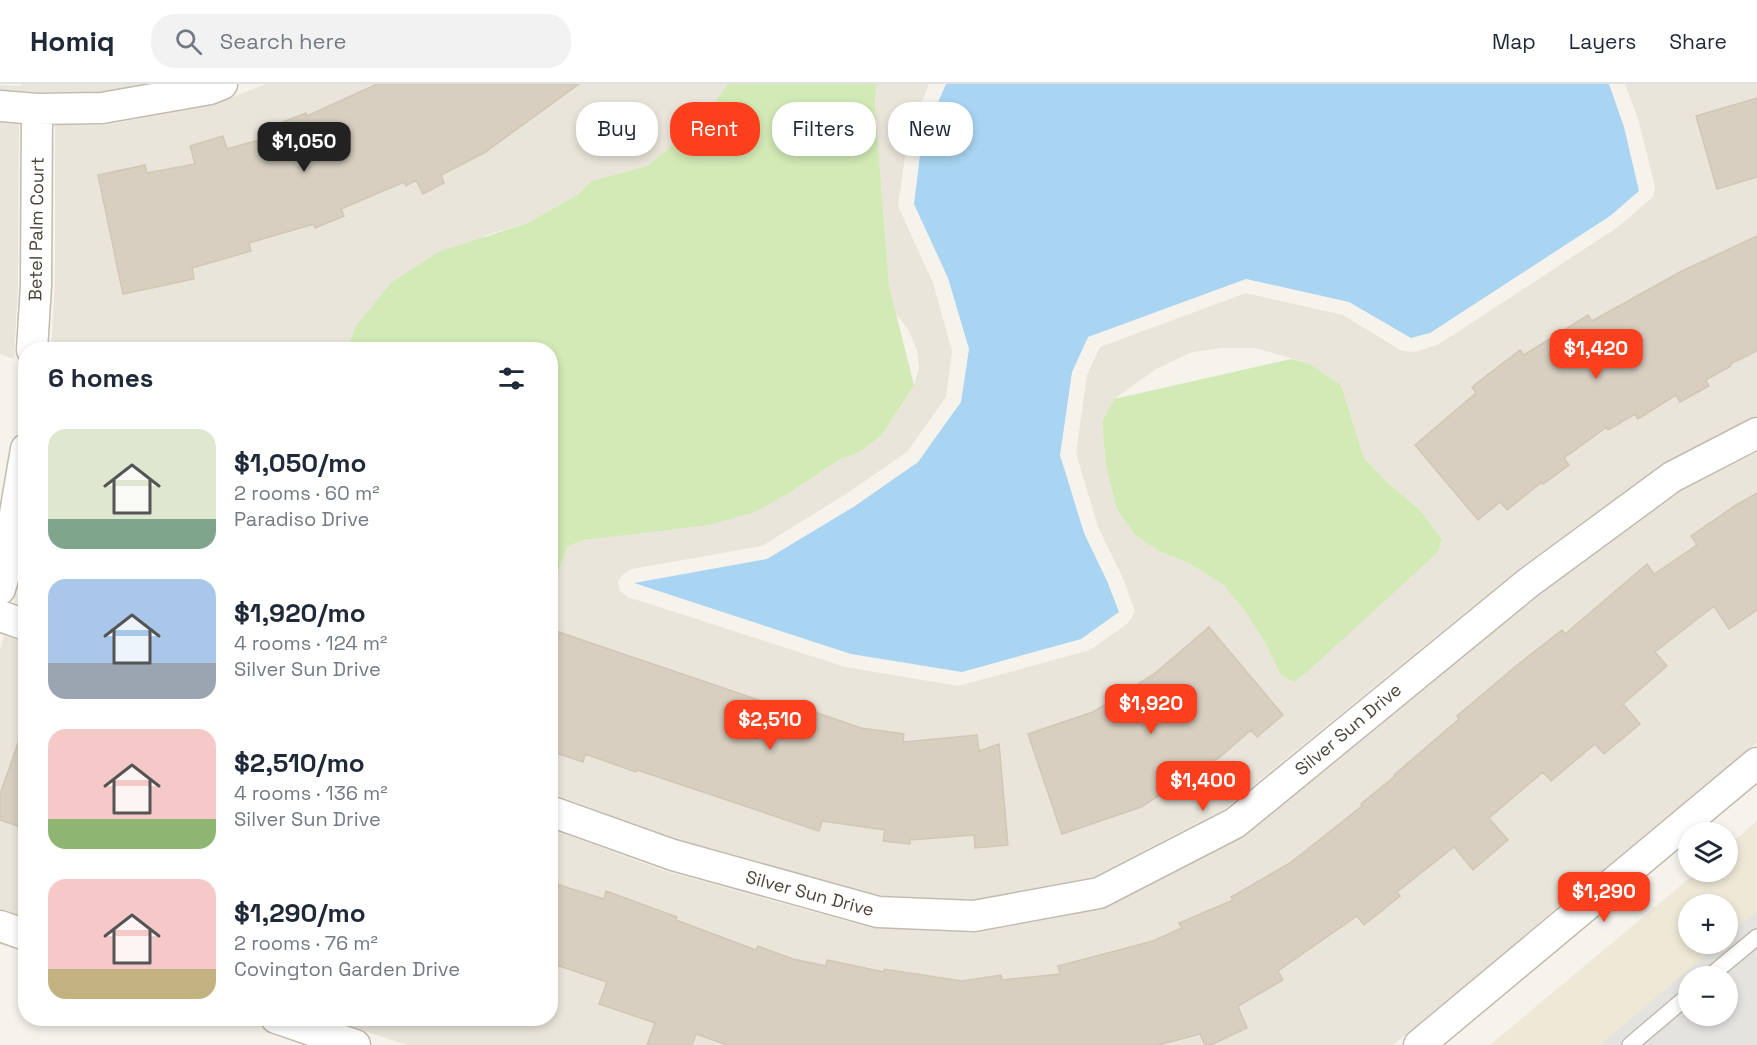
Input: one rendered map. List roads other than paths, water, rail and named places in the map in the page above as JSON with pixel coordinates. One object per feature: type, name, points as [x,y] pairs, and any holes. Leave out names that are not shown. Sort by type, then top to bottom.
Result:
[{"type":"street","points":[[0,106],[37,109],[102,108],[210,89],[222,84]]},
{"type":"street","name":"Betel Palm Court","points":[[32,342],[36,285],[37,109]]},
{"type":"street","name":"Silver Sun Drive","points":[[558,814],[673,855],[878,912],[974,916],[1099,893],[1235,823],[1528,583],[1672,477],[1757,433]]},
{"type":"street","points":[[0,589],[6,572],[18,498]]},
{"type":"street","points":[[0,616],[18,622]]},
{"type":"street","points":[[1419,1045],[1757,764]]},
{"type":"street","points":[[0,926],[18,932]]},
{"type":"street","points":[[299,1026],[355,1045]]},
{"type":"lane","points":[[1722,966],[1757,937]]},
{"type":"lane","points":[[1630,1045],[1678,1004]]},
{"type":"water","points":[[946,84],[1609,84],[1624,127],[1639,191],[1610,216],[1430,333],[1411,338],[1349,302],[1246,279],[1088,337],[1072,372],[1060,455],[1084,533],[1119,612],[1081,639],[962,672],[851,654],[634,583],[767,559],[855,506],[918,462],[961,402],[969,349],[948,278],[914,204],[920,156],[973,156],[973,102],[938,102]]}]
